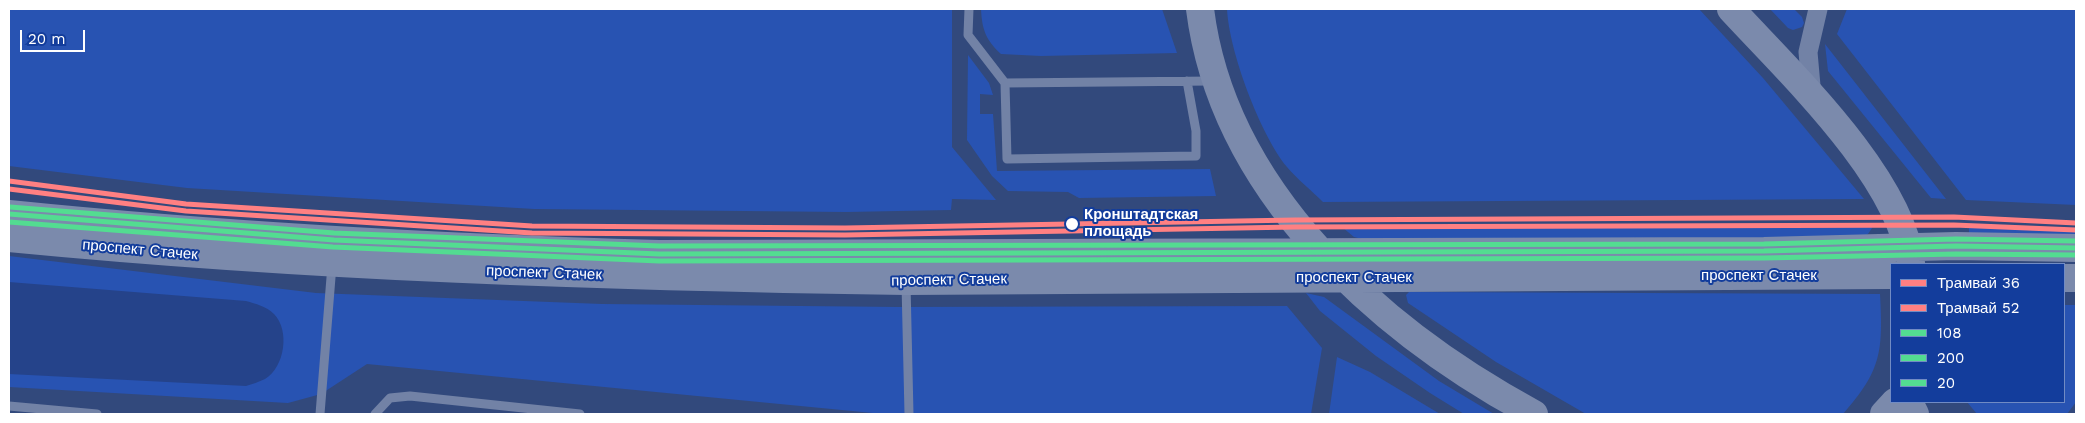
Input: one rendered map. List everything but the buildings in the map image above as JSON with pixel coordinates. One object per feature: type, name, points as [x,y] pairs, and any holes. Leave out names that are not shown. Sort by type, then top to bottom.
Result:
[{"type":"main road","points":[[1200,9],[1216,81],[1240,139],[1264,179],[1294,220],[1345,278],[1400,326],[1450,364],[1534,414]]},
{"type":"main road","points":[[1731,9],[1812,97],[1850,143],[1880,184],[1896,212],[1910,255]]},
{"type":"main road","name":"проспект Стачек","points":[[9,214],[268,236],[476,249],[659,254],[1764,250],[1910,255],[2076,248]]},
{"type":"main road","name":"проспект Стачек","points":[[9,238],[209,256],[332,264],[520,273],[906,281],[1890,275]]},
{"type":"main road","points":[[1884,414],[1894,403]]},
{"type":"street","points":[[1812,97],[1808,52],[1818,9]]},
{"type":"lane","points":[[969,9],[968,35],[1005,83],[1007,159],[1196,156],[1196,130],[1187,81]]},
{"type":"lane","points":[[1005,83],[1216,81]]},
{"type":"lane","points":[[320,414],[332,264]]},
{"type":"lane","points":[[906,281],[909,414]]},
{"type":"lane","points":[[375,414],[390,398],[410,396],[580,414]]},
{"type":"lane","points":[[9,406],[97,414]]},
{"type":"shaded area","points":[[9,9],[952,9],[952,147],[996,200],[952,199],[951,210],[846,212],[534,209],[187,188],[9,166]]},
{"type":"shaded area","points":[[981,9],[1162,9],[1177,53],[1041,56],[1001,54],[986,34],[982,23]]},
{"type":"shaded area","points":[[1227,9],[1699,9],[1763,78],[1864,199],[1323,202],[1287,167],[1257,114],[1233,47]]},
{"type":"shaded area","points":[[1770,9],[1794,9],[1802,17],[1804,23],[1802,27],[1793,30],[1788,28]]},
{"type":"shaded area","points":[[1847,9],[2076,9],[2076,205],[1966,200],[1837,34]]},
{"type":"shaded area","points":[[1825,44],[1946,199],[1931,198],[1828,71]]},
{"type":"shaded area","points":[[968,55],[989,83],[993,95],[980,94],[980,114],[993,114],[997,171],[1210,169],[1216,196],[1079,198],[1068,192],[1008,191],[992,176],[967,140]]},
{"type":"shaded area","points":[[1580,224],[1874,225],[1868,234],[1862,238],[1362,239],[1354,237],[1342,227]]},
{"type":"shaded area","points":[[1969,226],[2076,229],[2076,240],[1969,236]]},
{"type":"shaded area","points":[[9,256],[316,293],[602,304],[899,307],[1287,306],[1322,348],[1311,414],[883,414],[367,364],[321,394],[288,403],[9,387]]},
{"type":"shaded area","points":[[9,282],[246,301],[268,309],[279,321],[283,338],[281,357],[272,373],[265,379],[246,386],[9,374]]},
{"type":"shaded area","points":[[1409,292],[1880,294],[1880,345],[1873,372],[1856,399],[1843,414],[1586,414],[1496,362],[1408,303],[1406,295]]},
{"type":"shaded area","points":[[1306,293],[1324,297],[1439,381],[1494,414],[1464,414],[1430,393],[1376,356],[1320,311]]},
{"type":"shaded area","points":[[2065,305],[2076,305],[2076,402],[2067,414],[1977,414],[1968,403],[2065,403]]},
{"type":"shaded area","points":[[1337,357],[1370,372],[1440,414],[1329,414]]},
{"type":"tram line","name":"36","points":[[9,181],[186,204],[532,226],[845,228],[1295,220],[1954,217],[2076,223]]},
{"type":"tram line","name":"52","points":[[9,189],[186,211],[532,233],[845,235],[1295,227],[1954,225],[2076,230]]},
{"type":"transit line","name":"20","points":[[10,207],[334,233],[659,246],[1764,244],[1956,239],[2076,241]]},
{"type":"transit line","name":"108","points":[[9,214],[334,240],[659,254],[1764,251],[1956,246],[2076,248]]},
{"type":"transit line","name":"200","points":[[9,222],[333,247],[659,261],[1764,258],[1956,254],[2076,255]]},
{"type":"place","name":"Кронштадтская площадь","points":[[1072,224]]}]
